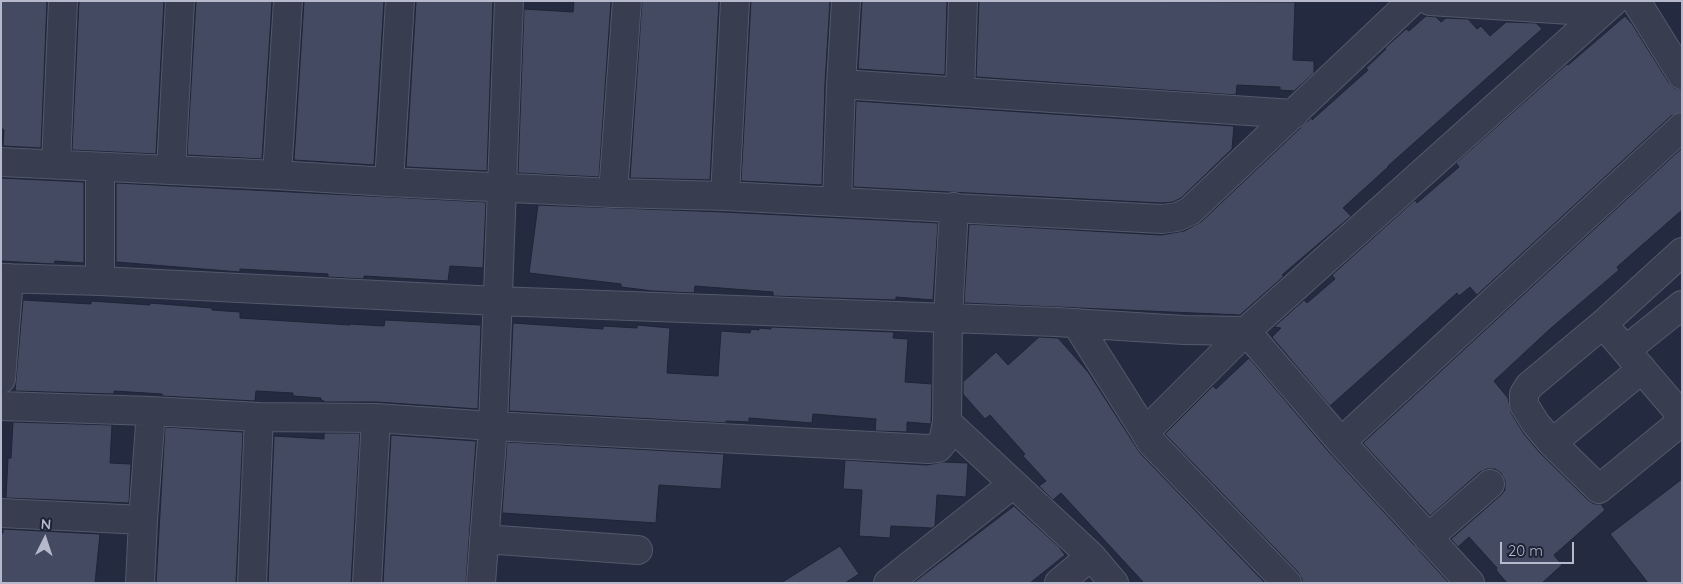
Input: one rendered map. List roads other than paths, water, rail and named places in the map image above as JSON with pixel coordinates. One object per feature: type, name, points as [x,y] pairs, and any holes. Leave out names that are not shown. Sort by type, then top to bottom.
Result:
[{"type":"street","points":[[56,164],[63,1]]},
{"type":"street","points":[[171,170],[180,1]]},
{"type":"street","points":[[277,175],[288,1]]},
{"type":"street","points":[[388,182],[400,1]]},
{"type":"street","points":[[481,583],[493,426],[509,1]]},
{"type":"street","points":[[613,193],[627,1]]},
{"type":"street","points":[[725,196],[736,1]]},
{"type":"street","points":[[837,202],[846,1]]},
{"type":"street","points":[[960,92],[963,1]]},
{"type":"street","points":[[1,162],[613,193],[725,196],[954,207],[1162,219],[1177,217],[1190,211],[1412,1]]},
{"type":"street","points":[[1430,1],[1571,10],[1613,1]]},
{"type":"street","points":[[1145,432],[1246,331],[1613,1]]},
{"type":"street","points":[[1636,1],[1682,75]]},
{"type":"street","points":[[841,84],[1294,114]]},
{"type":"street","points":[[1341,442],[1682,127]]},
{"type":"street","points":[[100,167],[100,281]]},
{"type":"street","points":[[1,406],[259,417],[376,418],[493,426],[938,448],[943,442],[947,422],[948,318],[954,207]]},
{"type":"street","points":[[1604,324],[1634,360],[1678,406],[1599,490],[1552,443],[1529,414],[1524,405],[1524,394],[1528,386],[1604,324],[1682,252]]},
{"type":"street","points":[[1,379],[5,278],[497,301],[1246,331],[1341,442],[1470,583]]},
{"type":"street","points":[[1552,443],[1634,360],[1682,306]]},
{"type":"street","points":[[1076,323],[1151,442],[1287,583]]},
{"type":"street","points":[[140,583],[142,520],[151,411]]},
{"type":"street","points":[[252,583],[259,417]]},
{"type":"street","points":[[367,583],[376,418]]},
{"type":"street","points":[[947,422],[1091,556],[1114,583]]},
{"type":"street","points":[[888,583],[1013,484]]},
{"type":"street","points":[[1428,538],[1490,484]]},
{"type":"street","points":[[1,513],[142,520]]},
{"type":"street","points":[[484,539],[638,550]]},
{"type":"street","points":[[1059,583],[1091,556]]}]
